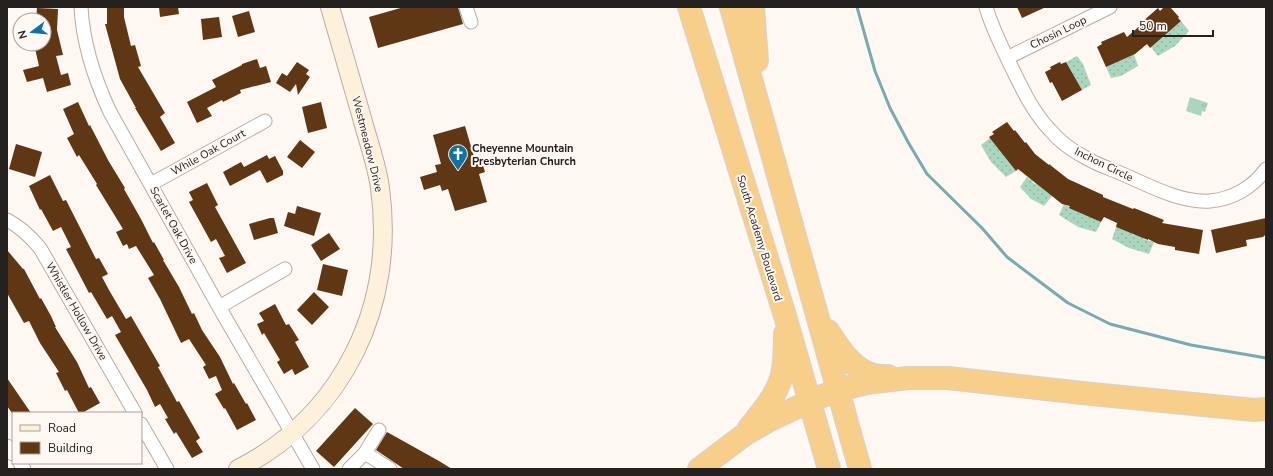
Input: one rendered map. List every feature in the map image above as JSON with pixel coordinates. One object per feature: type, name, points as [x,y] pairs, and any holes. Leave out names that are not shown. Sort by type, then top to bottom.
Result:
[{"type":"highway","points":[[684,7],[696,30]]},
{"type":"highway","name":"South Academy Boulevard","points":[[689,7],[786,319],[829,469]]},
{"type":"highway","points":[[731,7],[860,469]]},
{"type":"highway","points":[[753,7],[758,71],[770,143]]},
{"type":"highway","points":[[817,314],[846,358],[859,369],[874,375],[908,378],[948,378],[1254,410],[1266,409]]},
{"type":"highway","points":[[744,434],[763,411],[775,392],[781,376],[785,354],[786,319]]},
{"type":"highway","points":[[699,469],[744,434],[810,401],[838,390],[867,383],[908,378]]},
{"type":"street","name":"Scarlet Oak Drive","points":[[82,7],[85,44],[91,67],[110,112],[219,307],[313,469]]},
{"type":"street","points":[[466,7],[471,22]]},
{"type":"street","name":"Inchon Circle","points":[[986,7],[994,30],[1007,58],[1034,110],[1050,130],[1069,147],[1088,159],[1104,167],[1182,198],[1201,201],[1219,200],[1240,192],[1256,181],[1266,169]]},
{"type":"street","name":"Chosin Loop","points":[[1007,58],[1110,7]]},
{"type":"street","name":"Westmeadow Drive","points":[[238,469],[260,456],[292,432],[324,400],[341,378],[358,346],[370,315],[379,282],[383,248],[383,218],[380,187],[333,8]]},
{"type":"street","name":"While Oak Court","points":[[151,184],[265,121]]},
{"type":"street","name":"Whistler Hollow Drive","points":[[7,220],[29,235],[40,248],[134,412]]},
{"type":"street","points":[[219,307],[285,269]]},
{"type":"street","points":[[142,426],[167,469]]},
{"type":"street","points":[[349,469],[365,453],[379,430]]},
{"type":"street","points":[[365,453],[390,469]]},
{"type":"green space","points":[[1181,21],[1189,31],[1175,46],[1158,56],[1151,47],[1166,35],[1163,31],[1172,24],[1174,27]]},
{"type":"green space","points":[[1134,54],[1138,66],[1121,76],[1111,78],[1106,67]]},
{"type":"green space","points":[[1077,56],[1083,64],[1091,85],[1082,90],[1066,62]]},
{"type":"green space","points":[[1190,97],[1208,103],[1205,112],[1202,111],[1201,116],[1186,111]]},
{"type":"green space","points":[[990,138],[1002,154],[1004,152],[1016,171],[1006,177],[991,162],[981,145]]},
{"type":"green space","points":[[1027,177],[1052,196],[1044,206],[1031,199],[1020,187]]},
{"type":"green space","points":[[1064,204],[1101,222],[1096,232],[1078,227],[1059,215]]},
{"type":"green space","points":[[1116,227],[1135,235],[1136,233],[1144,236],[1143,239],[1154,242],[1149,254],[1129,248],[1112,239]]},
{"type":"building","points":[[107,7],[124,7],[124,17],[131,46],[135,45],[141,66],[138,67],[165,113],[160,117],[175,143],[161,151],[135,108],[120,79],[105,24],[107,24]]},
{"type":"building","points":[[159,7],[178,7],[179,14],[160,17]]},
{"type":"building","points":[[404,7],[458,7],[463,24],[378,48],[369,17]]},
{"type":"building","points":[[1017,7],[1046,7],[1022,18]]},
{"type":"building","points":[[1164,7],[1170,7],[1181,21],[1150,48],[1147,44],[1135,54],[1106,67],[1097,47],[1102,44],[1101,42],[1124,32],[1127,37],[1158,8],[1160,11]]},
{"type":"building","points":[[37,8],[58,9],[57,30],[63,55],[56,56],[61,75],[68,73],[71,85],[47,92],[43,78],[27,82],[23,70],[39,66],[36,52],[52,52],[52,12],[37,12]]},
{"type":"building","points":[[249,11],[255,32],[238,37],[232,16]]},
{"type":"building","points":[[219,17],[222,37],[203,40],[201,19]]},
{"type":"building","points":[[257,59],[260,68],[266,66],[271,82],[240,90],[241,93],[223,102],[222,100],[207,108],[212,116],[197,123],[187,102],[216,87],[212,80],[242,64]]},
{"type":"building","points":[[297,62],[309,70],[306,74],[310,77],[298,95],[296,84],[290,92],[276,83],[282,73],[287,76]]},
{"type":"building","points":[[1060,62],[1061,64],[1066,62],[1082,90],[1062,101],[1052,82],[1050,83],[1045,72],[1051,69],[1050,67]]},
{"type":"building","points":[[78,102],[89,126],[90,125],[108,160],[125,188],[124,189],[179,287],[192,314],[194,313],[202,330],[220,357],[233,384],[234,383],[246,404],[247,403],[256,420],[237,430],[225,408],[224,409],[215,394],[222,390],[216,376],[209,379],[203,367],[206,365],[189,339],[181,343],[148,278],[154,275],[136,246],[129,249],[127,244],[123,246],[116,232],[123,229],[79,155],[77,157],[67,138],[74,134],[63,109]]},
{"type":"building","points":[[321,102],[327,128],[308,133],[302,107]]},
{"type":"building","points":[[1007,122],[1035,154],[1068,179],[1103,195],[1103,197],[1164,220],[1162,223],[1203,230],[1199,254],[1175,250],[1175,247],[1158,244],[1116,227],[1117,223],[1104,217],[1101,222],[1069,208],[1070,206],[1062,204],[1018,169],[1016,171],[989,137],[994,134],[992,132]]},
{"type":"building","points":[[465,126],[475,160],[481,159],[485,172],[479,174],[487,202],[455,211],[448,189],[442,191],[440,185],[424,190],[420,177],[437,172],[435,165],[441,164],[433,135]]},
{"type":"building","points":[[300,140],[315,152],[302,168],[287,157]]},
{"type":"building","points":[[16,144],[42,152],[35,177],[9,169]]},
{"type":"building","points":[[267,155],[269,159],[275,156],[283,171],[283,175],[267,183],[260,170],[230,186],[223,172],[241,162],[244,167]]},
{"type":"building","points":[[50,175],[63,201],[66,200],[96,259],[99,258],[108,274],[102,277],[109,290],[126,319],[131,316],[160,366],[158,367],[177,402],[179,401],[200,438],[196,441],[203,452],[192,458],[176,432],[174,434],[165,419],[168,418],[160,404],[155,407],[147,390],[115,335],[121,332],[112,316],[107,319],[91,292],[89,293],[66,249],[71,247],[61,227],[53,231],[41,209],[40,210],[29,186]]},
{"type":"building","points":[[207,183],[218,205],[215,207],[246,263],[227,273],[219,258],[225,256],[216,239],[211,242],[189,202],[193,200],[189,192]]},
{"type":"building","points":[[297,206],[321,213],[314,236],[284,226],[288,212],[295,214]]},
{"type":"building","points":[[274,218],[278,233],[254,240],[249,224]]},
{"type":"building","points":[[1266,218],[1266,234],[1263,237],[1246,240],[1247,246],[1216,253],[1211,230]]},
{"type":"building","points":[[329,233],[340,249],[321,261],[311,245]]},
{"type":"building","points":[[7,250],[24,269],[51,316],[55,327],[77,362],[89,388],[91,387],[100,403],[84,412],[78,412],[56,373],[59,372],[40,343],[29,321],[24,323],[7,293]]},
{"type":"building","points":[[323,264],[348,270],[342,296],[317,290]]},
{"type":"building","points":[[314,292],[329,307],[312,325],[297,310]]},
{"type":"building","points":[[275,304],[286,325],[289,324],[299,340],[295,342],[309,367],[295,375],[292,369],[284,374],[277,362],[280,360],[264,333],[262,335],[257,324],[264,321],[259,313]]},
{"type":"building","points":[[7,378],[30,412],[12,413],[7,406]]},
{"type":"building","points":[[355,408],[373,424],[334,467],[316,451]]},
{"type":"building","points":[[387,432],[452,469],[404,469],[376,450]]},
{"type":"waterway","points":[[857,7],[875,71],[890,108],[927,174],[982,228],[1007,257],[1068,303],[1110,324],[1191,345],[1266,358]]},
{"type":"place","name":"Cheyenne Mountain Presbyterian Church","points":[[458,171]]}]
